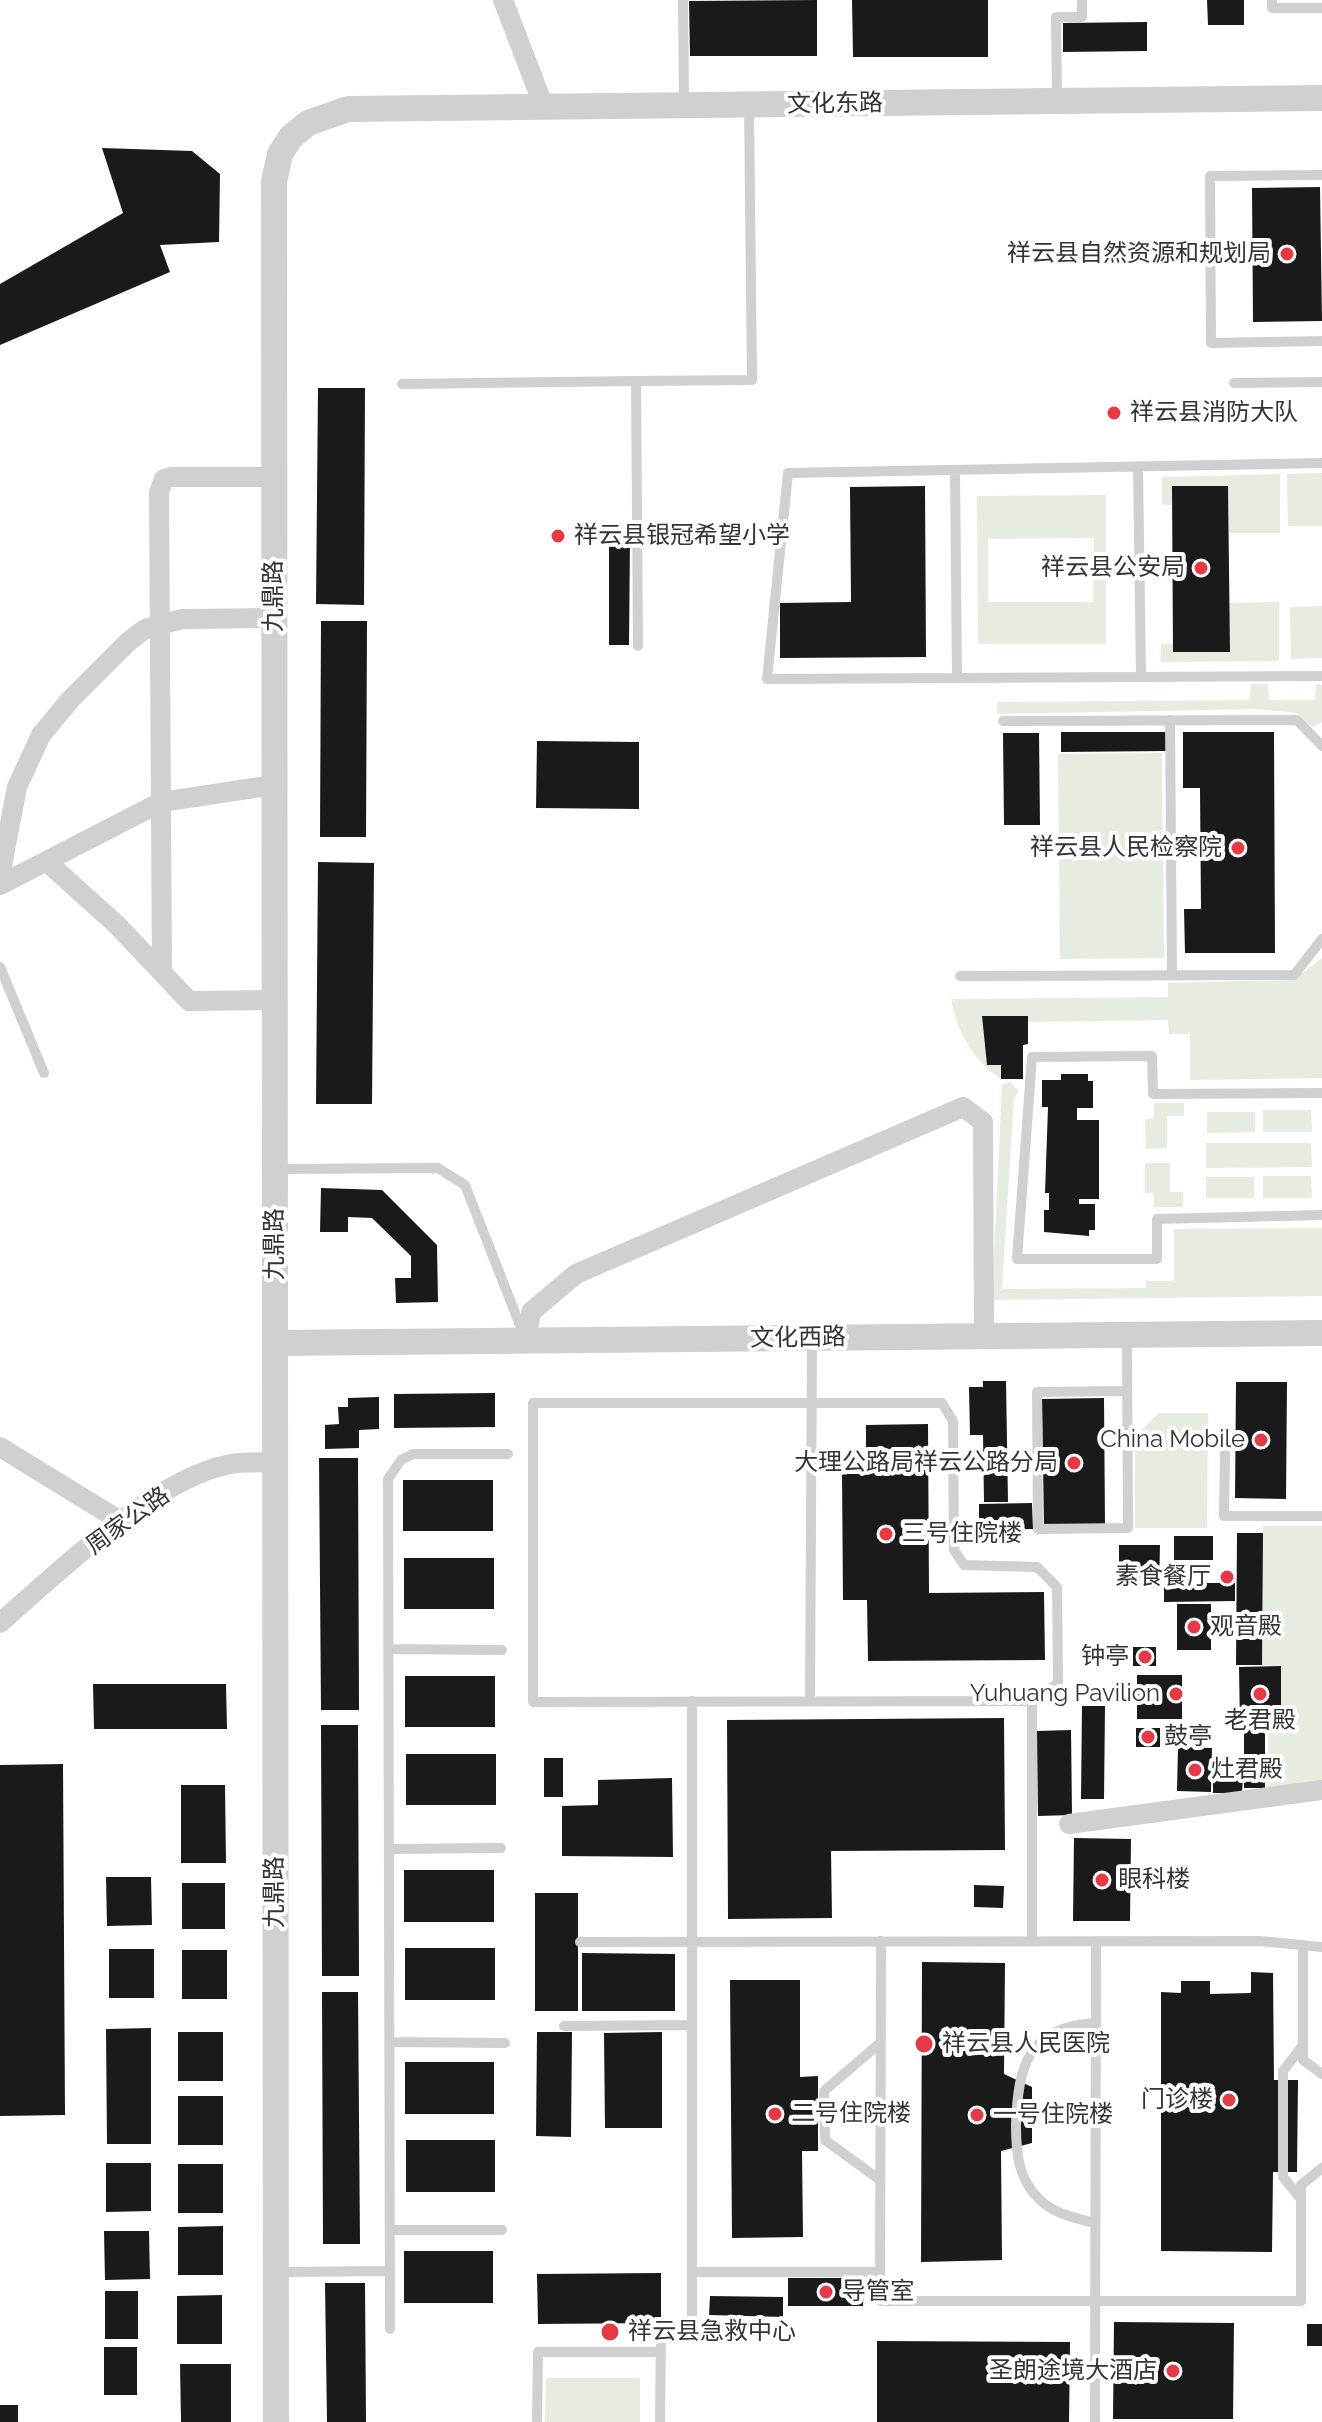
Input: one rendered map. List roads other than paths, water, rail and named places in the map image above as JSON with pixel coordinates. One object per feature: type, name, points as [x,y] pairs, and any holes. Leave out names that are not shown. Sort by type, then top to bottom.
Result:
[{"type":"street","points":[[503,0],[544,107]]},
{"type":"street","name":"文化东路","points":[[348,109],[1322,98]]},
{"type":"street","name":"九鼎路","points":[[276,2422],[275,174],[285,145],[299,129],[320,117],[348,109]]},
{"type":"street","points":[[162,972],[159,492],[164,479],[274,477]]},
{"type":"street","points":[[0,876],[17,787],[41,735],[70,700],[128,642],[145,629],[194,618],[274,618]]},
{"type":"street","points":[[0,885],[161,802],[274,785]]},
{"type":"street","points":[[46,861],[117,925],[189,1001],[274,1000]]},
{"type":"street","points":[[526,1341],[531,1312],[576,1274],[963,1107],[983,1122],[984,1336]]},
{"type":"street","name":"文化西路","points":[[275,1343],[1322,1333]]},
{"type":"street","points":[[0,1447],[122,1522]]},
{"type":"street","name":"周家公路","points":[[0,1623],[122,1522],[194,1476],[225,1465],[275,1462]]},
{"type":"street","points":[[1069,1824],[1322,1790]]},
{"type":"lane","points":[[683,0],[684,105]]},
{"type":"lane","points":[[1057,101],[1056,17],[1082,17],[1082,0]]},
{"type":"lane","points":[[1272,0],[1272,8],[1322,8]]},
{"type":"lane","points":[[402,384],[752,380],[749,105]]},
{"type":"lane","points":[[1322,175],[1210,176],[1211,343],[1322,341]]},
{"type":"lane","points":[[636,381],[638,646]]},
{"type":"lane","points":[[1234,383],[1322,382]]},
{"type":"lane","points":[[1322,463],[788,473],[767,679],[1322,676]]},
{"type":"lane","points":[[1138,466],[1141,677]]},
{"type":"lane","points":[[955,470],[957,678]]},
{"type":"lane","points":[[1170,720],[1172,975]]},
{"type":"lane","points":[[1003,721],[1297,720],[1322,746]]},
{"type":"lane","points":[[960,976],[1294,975],[1322,939]]},
{"type":"lane","points":[[0,967],[44,1073]]},
{"type":"lane","points":[[1322,1093],[1153,1094],[1152,1056],[1032,1057],[1017,1259],[1157,1259],[1157,1219],[1322,1215]]},
{"type":"lane","points":[[275,1169],[438,1168],[465,1185],[526,1341]]},
{"type":"lane","points":[[1127,1335],[1128,1528],[1038,1529],[1037,1392],[1127,1391]]},
{"type":"lane","points":[[810,1701],[812,1338]]},
{"type":"lane","points":[[533,1403],[942,1403],[953,1421],[954,1550],[964,1565],[1037,1567],[1057,1587],[1058,1683],[1032,1701],[533,1702],[533,1403]]},
{"type":"lane","points":[[1225,1453],[1224,1516],[1322,1516]]},
{"type":"lane","points":[[390,2329],[388,1479],[392,1470],[413,1454],[508,1454]]},
{"type":"lane","points":[[389,1649],[502,1650]]},
{"type":"lane","points":[[660,2422],[661,2332],[692,2332],[692,1701]]},
{"type":"lane","points":[[1032,1701],[1032,1941]]},
{"type":"lane","points":[[389,1849],[501,1848]]},
{"type":"lane","points":[[881,1941],[880,2301],[1301,2301],[1301,2185],[1322,2168]]},
{"type":"lane","points":[[1095,2422],[1096,1941]]},
{"type":"lane","points":[[580,1942],[1270,1941],[1322,1947]]},
{"type":"lane","points":[[1303,1946],[1303,2060],[1322,2074]]},
{"type":"lane","points":[[1095,2023],[1066,2026],[1050,2035],[1027,2058],[1017,2083],[1016,2144],[1022,2173],[1037,2197],[1065,2216],[1095,2223]]},
{"type":"lane","points":[[564,2026],[692,2025]]},
{"type":"lane","points":[[390,2042],[505,2043]]},
{"type":"lane","points":[[880,2043],[824,2091],[825,2140],[880,2180]]},
{"type":"lane","points":[[1301,2199],[1283,2177],[1283,2071],[1303,2045]]},
{"type":"lane","points":[[390,2230],[502,2230]]},
{"type":"lane","points":[[276,2272],[390,2271]]},
{"type":"lane","points":[[692,2272],[880,2272]]},
{"type":"lane","points":[[537,2422],[538,2352],[660,2352]]},
{"type":"place","name":"祥云县自然资源和规划局","points":[[1287,254]]},
{"type":"place","name":"祥云县消防大队","points":[[1114,413]]},
{"type":"place","name":"祥云县银冠希望小学","points":[[558,536]]},
{"type":"place","name":"祥云县公安局","points":[[1201,568]]},
{"type":"place","name":"祥云县人民检察院","points":[[1238,848]]},
{"type":"place","name":"China Mobile","points":[[1261,1440]]},
{"type":"place","name":"大理公路局祥云公路分局","points":[[1074,1463]]},
{"type":"place","name":"三号住院楼","points":[[886,1534]]},
{"type":"place","name":"素食餐厅","points":[[1227,1577]]},
{"type":"place","name":"观音殿","points":[[1194,1627]]},
{"type":"place","name":"钟亭","points":[[1145,1657]]},
{"type":"place","name":"Yuhuang Pavilion","points":[[1176,1694]]},
{"type":"place","name":"老君殿","points":[[1260,1694]]},
{"type":"place","name":"鼓亭","points":[[1148,1737]]},
{"type":"place","name":"灶君殿","points":[[1195,1770]]},
{"type":"place","name":"眼科楼","points":[[1102,1880]]},
{"type":"place","name":"祥云县人民医院","points":[[924,2044]]},
{"type":"place","name":"门诊楼","points":[[1229,2100]]},
{"type":"place","name":"二号住院楼","points":[[775,2114]]},
{"type":"place","name":"一号住院楼","points":[[977,2115]]},
{"type":"place","name":"导管室","points":[[826,2292]]},
{"type":"place","name":"祥云县急救中心","points":[[610,2332]]},
{"type":"place","name":"圣朗途境大酒店","points":[[1173,2371]]}]
